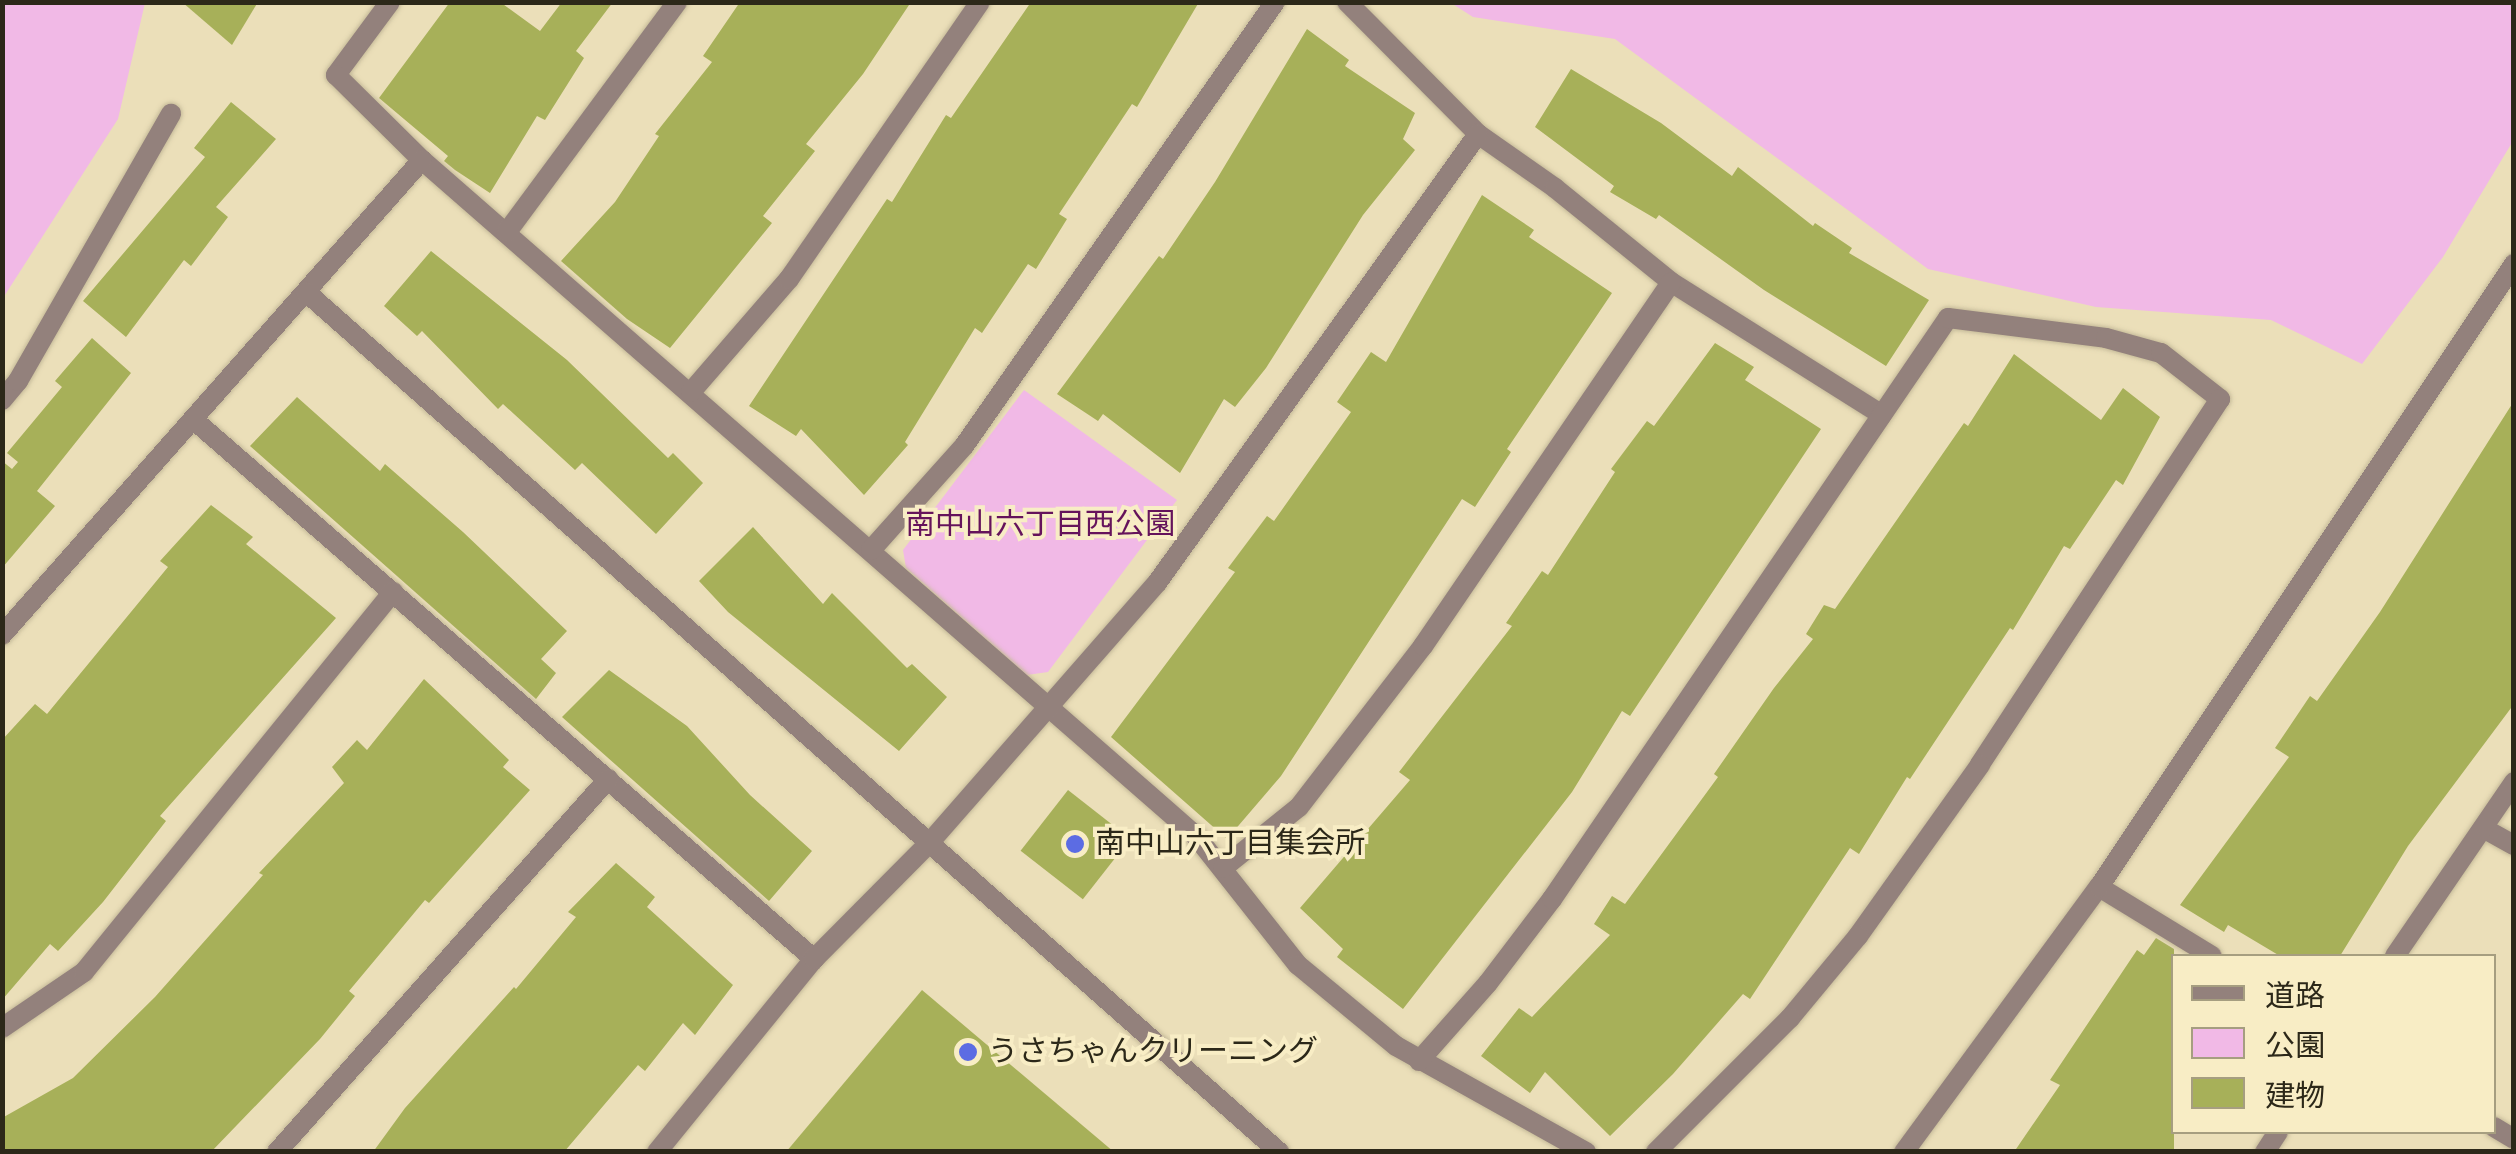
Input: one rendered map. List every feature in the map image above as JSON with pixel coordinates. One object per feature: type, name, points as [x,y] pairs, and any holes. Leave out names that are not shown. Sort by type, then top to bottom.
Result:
[{"type":"street","points":[[390,2],[336,75],[422,160],[1196,836],[1298,965],[1419,1061],[1586,1152]]},
{"type":"street","points":[[507,232],[677,2]]},
{"type":"street","points":[[691,392],[789,278],[980,2]]},
{"type":"street","points":[[871,550],[964,446],[1274,2]]},
{"type":"street","points":[[1346,2],[1478,134],[1555,188],[1672,282],[1882,415]]},
{"type":"street","points":[[2,400],[18,380],[171,114]]},
{"type":"street","points":[[657,1152],[814,959],[930,842],[1157,584],[1478,134]]},
{"type":"street","points":[[2,634],[422,160]]},
{"type":"street","points":[[1904,1152],[2099,887],[2514,264]]},
{"type":"street","points":[[1223,868],[1299,807],[1389,690],[1672,282]]},
{"type":"street","points":[[306,292],[1279,1152]]},
{"type":"street","points":[[1419,1061],[1488,983],[1552,899],[1948,318],[2106,338],[2161,353],[2220,399],[1980,765],[1858,936],[1790,1018],[1656,1152]]},
{"type":"street","points":[[194,420],[814,959]]},
{"type":"street","points":[[2,1028],[84,972],[393,592]]},
{"type":"street","points":[[277,1152],[608,779]]},
{"type":"street","points":[[2396,954],[2514,782]]},
{"type":"street","points":[[2483,828],[2514,845]]},
{"type":"street","points":[[2099,887],[2209,954]]},
{"type":"green space","points":[[3,2],[145,3],[118,119],[3,298]]},
{"type":"green space","points":[[1451,3],[2513,3],[2513,141],[2443,257],[2362,364],[2271,320],[2096,307],[1928,269],[1615,39],[1473,17]]},
{"type":"green space","name":"南中山六丁目西公園","points":[[1024,390],[1177,500],[1048,672],[1027,675],[906,568],[903,550]]},
{"type":"building","points":[[182,2],[258,2],[232,45]]},
{"type":"building","points":[[450,2],[500,2],[540,31],[562,2],[613,2],[576,51],[584,58],[545,120],[537,116],[490,193],[444,161],[448,156],[379,98]]},
{"type":"building","points":[[740,2],[911,2],[863,74],[806,144],[815,151],[763,216],[772,223],[670,348],[627,319],[561,261],[615,202],[659,136],[655,134],[712,62],[703,56]]},
{"type":"building","points":[[1031,2],[1199,2],[1137,107],[1132,104],[1059,214],[1067,219],[1036,269],[1028,264],[982,333],[975,328],[905,442],[908,445],[864,495],[801,429],[796,436],[749,406],[887,199],[892,202],[946,115],[951,118]]},
{"type":"building","points":[[1307,29],[1349,60],[1345,66],[1415,113],[1403,139],[1415,150],[1363,215],[1266,368],[1235,407],[1224,399],[1180,473],[1103,414],[1098,421],[1057,394],[1159,256],[1163,259],[1215,182]]},
{"type":"building","points":[[1571,69],[1661,123],[1732,176],[1738,167],[1813,226],[1815,223],[1852,248],[1849,253],[1929,300],[1886,366],[1764,290],[1659,215],[1656,219],[1610,192],[1614,186],[1535,127]]},
{"type":"building","points":[[231,102],[276,139],[216,207],[228,217],[191,266],[184,260],[126,337],[83,301],[205,157],[194,148]]},
{"type":"building","points":[[1482,195],[1534,230],[1529,237],[1612,293],[1507,449],[1511,452],[1475,507],[1462,499],[1281,776],[1227,839],[1111,737],[1235,572],[1228,568],[1267,516],[1274,521],[1351,412],[1337,402],[1371,352],[1386,362]]},
{"type":"building","points":[[431,251],[567,360],[668,458],[673,453],[703,483],[656,534],[582,463],[575,470],[503,404],[498,409],[422,331],[417,336],[384,306]]},
{"type":"building","points":[[92,338],[131,373],[37,491],[55,506],[2,568],[2,461],[12,469],[18,462],[7,453],[62,387],[55,381]]},
{"type":"building","points":[[1715,343],[1754,367],[1745,380],[1821,429],[1630,716],[1622,711],[1572,792],[1403,1009],[1337,957],[1343,949],[1300,908],[1410,780],[1399,772],[1512,626],[1506,623],[1542,571],[1548,575],[1615,472],[1611,469],[1647,421],[1654,426]]},
{"type":"building","points":[[2014,354],[2101,420],[2123,388],[2160,417],[2123,485],[2116,480],[2070,549],[2064,546],[2013,630],[2010,628],[1910,779],[1907,777],[1859,854],[1850,848],[1750,999],[1743,994],[1673,1074],[1610,1136],[1545,1072],[1530,1093],[1481,1056],[1519,1008],[1532,1017],[1610,935],[1594,924],[1612,896],[1625,904],[1718,777],[1714,774],[1774,688],[1813,639],[1806,634],[1824,605],[1835,609],[1964,423],[1968,426]]},
{"type":"building","points":[[297,397],[380,471],[385,464],[567,631],[541,659],[556,673],[536,699],[250,446]]},
{"type":"building","points":[[2514,401],[2514,704],[2408,846],[2341,954],[2277,954],[2228,925],[2224,932],[2180,905],[2289,757],[2275,748],[2310,696],[2317,701],[2380,612]]},
{"type":"building","points":[[211,505],[253,537],[246,544],[336,618],[160,816],[166,821],[103,902],[58,951],[50,944],[2,1000],[2,740],[35,704],[47,714],[168,567],[160,561]]},
{"type":"building","points":[[753,527],[823,604],[832,593],[907,668],[912,664],[947,697],[899,751],[728,612],[699,581]]},
{"type":"building","points":[[609,670],[687,726],[750,795],[812,851],[769,901],[562,717]]},
{"type":"building","points":[[424,679],[509,760],[503,767],[530,790],[429,903],[425,900],[349,991],[355,996],[320,1039],[211,1152],[2,1152],[2,1118],[73,1078],[155,997],[263,875],[259,873],[344,783],[332,767],[357,740],[367,750]]},
{"type":"building","name":"南中山六丁目集会所","points":[[1068,790],[1130,839],[1083,899],[1021,851]]},
{"type":"building","points":[[616,863],[655,897],[647,907],[733,985],[695,1035],[683,1023],[645,1071],[638,1065],[564,1152],[373,1152],[405,1108],[516,989],[576,917],[568,912]]},
{"type":"building","points":[[2156,938],[2174,949],[2174,1152],[2014,1152],[2060,1085],[2050,1080],[2137,950],[2144,955]]},
{"type":"building","points":[[922,990],[1114,1152],[786,1152]]},
{"type":"place","name":"南中山六丁目集会所","points":[[1075,844]]},
{"type":"place","name":"うさちゃんクリーニング","points":[[968,1052]]}]
